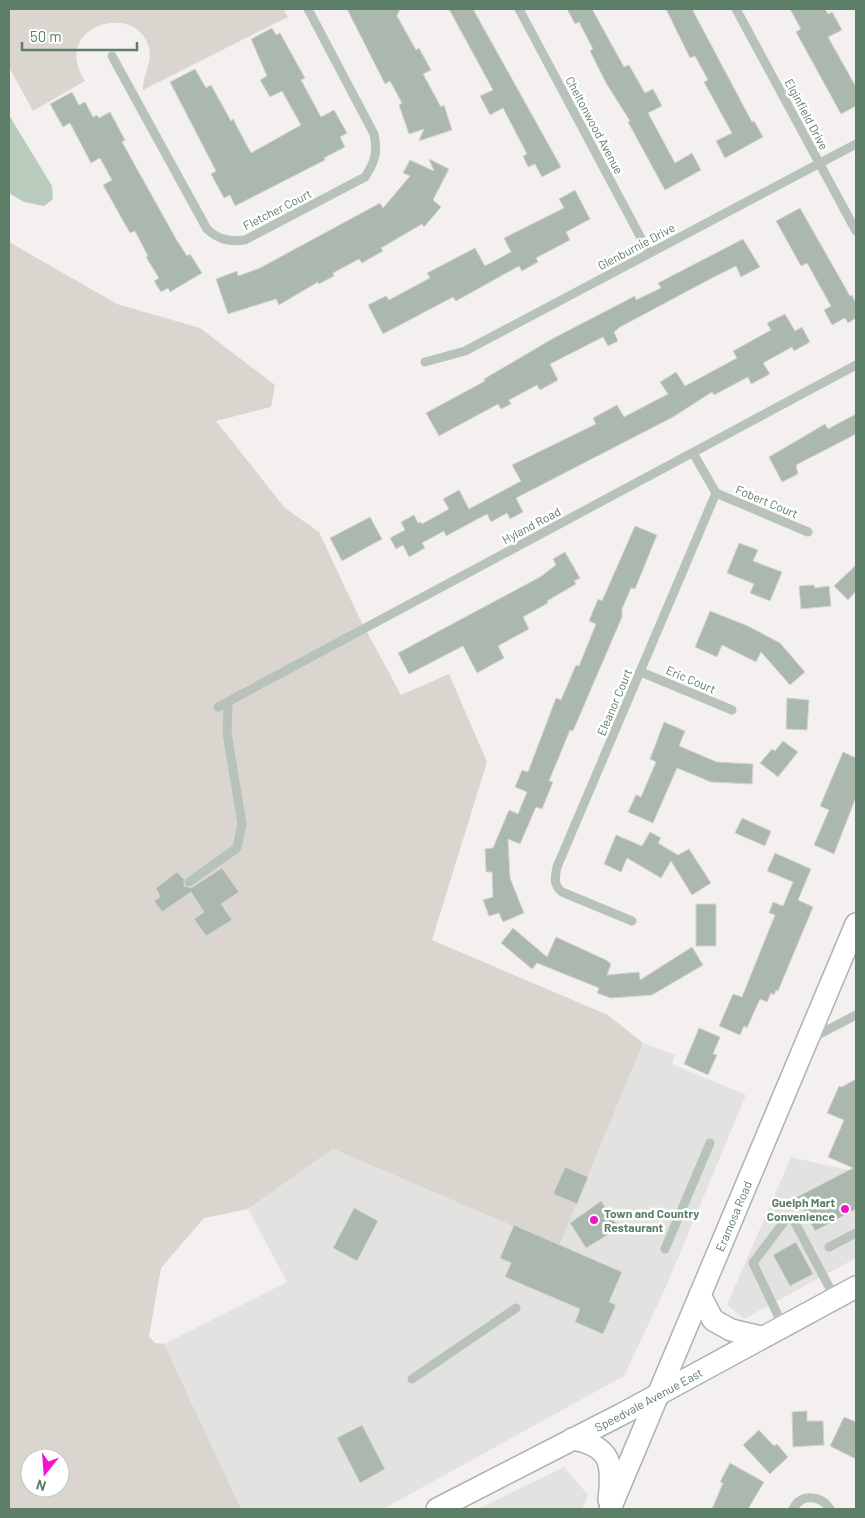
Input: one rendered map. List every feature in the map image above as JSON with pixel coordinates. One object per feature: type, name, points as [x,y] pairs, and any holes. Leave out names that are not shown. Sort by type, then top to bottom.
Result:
[{"type":"main road","name":"Eramosa Road","points":[[609,1509],[856,924]]},
{"type":"main road","name":"Speedvale Avenue East","points":[[437,1509],[856,1287]]},
{"type":"main road","points":[[700,1295],[713,1320],[731,1330],[761,1338]]},
{"type":"main road","points":[[572,1439],[590,1442],[604,1452],[610,1464],[609,1509]]},
{"type":"street","name":"Fletcher Court","points":[[112,56],[207,229],[218,239],[234,242],[245,240],[365,177],[372,166],[378,149],[374,134],[308,9]]},
{"type":"street","name":"Cheltonwood Avenue","points":[[519,9],[649,253]]},
{"type":"street","name":"Elginfield Drive","points":[[736,9],[856,232]]},
{"type":"street","name":"Glenburnie Drive","points":[[425,362],[465,351],[856,144]]},
{"type":"street","name":"Hyland Road","points":[[218,707],[303,659],[693,454],[856,365]]},
{"type":"street","points":[[693,454],[716,493]]},
{"type":"street","name":"Fobert Court","points":[[716,493],[808,532]]},
{"type":"street","name":"Eleanor Court","points":[[632,921],[562,892],[556,888],[554,879],[557,867],[716,493]]},
{"type":"street","name":"Eric Court","points":[[641,672],[732,710]]},
{"type":"street","points":[[189,882],[237,848],[241,838],[242,824],[227,733],[228,702]]},
{"type":"street","points":[[806,1041],[856,1015]]},
{"type":"street","points":[[665,1249],[710,1143]]},
{"type":"street","points":[[783,1326],[753,1263],[786,1220],[793,1219],[835,1298]]},
{"type":"street","points":[[829,1247],[856,1233]]},
{"type":"street","points":[[412,1379],[516,1308]]},
{"type":"street","points":[[793,1509],[796,1503],[811,1497],[820,1499],[830,1509]]},
{"type":"shaded area","points":[[9,9],[283,9],[288,17],[143,90],[150,53],[141,33],[129,25],[114,23],[99,26],[86,34],[78,46],[77,62],[85,81],[33,111],[9,67]]},
{"type":"shaded area","points":[[9,115],[52,186],[53,199],[44,206],[24,202],[9,193]]},
{"type":"shaded area","points":[[9,242],[117,304],[200,328],[275,385],[271,407],[216,421],[285,508],[319,532],[358,615],[401,695],[449,674],[487,762],[432,940],[608,1015],[643,1043],[559,1246],[333,1149],[248,1209],[204,1218],[161,1268],[149,1336],[155,1343],[164,1344],[241,1509],[9,1509]]},
{"type":"shaded area","points":[[643,1043],[675,1055],[672,1064],[746,1095],[665,1289],[624,1376],[383,1509],[241,1509],[164,1344],[287,1282],[248,1209],[333,1149],[559,1246]]},
{"type":"shaded area","points":[[791,1157],[856,1172],[856,1258],[744,1319],[727,1305]]},
{"type":"shaded area","points":[[564,1467],[588,1495],[582,1509],[478,1509]]},
{"type":"building","points":[[347,9],[400,9],[397,16],[416,50],[419,48],[431,70],[423,74],[441,107],[444,105],[452,130],[419,141],[424,129],[409,134],[399,105],[402,103],[390,81],[385,84]]},
{"type":"building","points":[[449,9],[473,9],[561,167],[542,177],[535,164],[528,167],[523,156],[527,154],[503,108],[490,115],[480,96],[493,90]]},
{"type":"building","points":[[567,9],[592,9],[624,67],[629,65],[645,93],[653,89],[662,106],[648,113],[675,163],[692,153],[701,170],[665,190],[628,122],[630,121],[606,83],[590,51],[593,49],[579,22],[575,24]]},
{"type":"building","points":[[666,9],[692,9],[752,122],[754,121],[763,137],[725,158],[716,141],[732,133],[704,82],[708,80],[695,56],[690,58]]},
{"type":"building","points":[[790,9],[825,9],[828,14],[832,12],[842,30],[828,37],[856,87],[856,106],[841,114],[796,32],[801,29]]},
{"type":"building","points":[[272,28],[276,35],[280,33],[305,78],[301,80],[321,117],[334,110],[347,133],[340,137],[345,147],[324,158],[325,160],[235,206],[230,195],[224,198],[211,174],[216,171],[170,82],[195,69],[206,88],[211,85],[231,121],[233,119],[251,153],[301,125],[282,91],[270,97],[260,80],[267,76],[251,39]]},
{"type":"building","points":[[72,92],[79,105],[85,102],[93,117],[97,115],[99,118],[110,112],[125,140],[122,142],[176,239],[187,256],[190,254],[202,273],[170,292],[168,288],[161,292],[154,281],[159,278],[146,257],[148,256],[135,231],[130,233],[103,185],[112,180],[100,158],[91,163],[70,123],[63,127],[50,104]]},
{"type":"building","points":[[429,159],[449,169],[433,200],[441,207],[424,227],[422,224],[381,248],[383,251],[362,263],[359,259],[333,273],[334,276],[319,284],[318,282],[279,305],[276,299],[228,314],[216,279],[237,271],[238,276],[260,268],[380,203],[383,208],[410,176],[403,173],[410,160],[434,171]]},
{"type":"building","points":[[575,190],[590,219],[566,232],[570,240],[536,258],[538,262],[522,271],[519,266],[456,301],[453,297],[383,334],[368,305],[386,296],[389,300],[430,278],[427,273],[475,248],[485,266],[511,252],[504,238],[564,208],[559,199]]},
{"type":"building","points":[[800,208],[850,296],[852,295],[856,303],[856,318],[848,323],[845,318],[832,325],[824,310],[831,306],[807,263],[801,266],[776,221]]},
{"type":"building","points":[[743,239],[760,267],[741,277],[736,266],[712,278],[620,327],[614,332],[618,341],[608,346],[603,337],[550,364],[558,380],[540,390],[537,385],[509,400],[511,404],[501,409],[498,404],[439,436],[426,413],[485,381],[484,379],[552,339],[635,296],[636,300],[661,288],[658,283]]},
{"type":"building","points":[[785,314],[795,331],[802,327],[810,342],[794,351],[792,347],[763,363],[770,374],[751,384],[748,377],[714,395],[712,392],[673,417],[516,498],[523,512],[510,519],[507,513],[491,522],[487,514],[446,536],[444,531],[422,543],[425,548],[409,557],[403,545],[396,549],[390,538],[405,530],[401,522],[414,515],[418,523],[421,522],[422,524],[449,509],[443,499],[459,490],[469,509],[521,481],[512,465],[596,424],[593,418],[617,405],[624,417],[668,394],[660,382],[676,372],[685,386],[737,358],[733,351],[771,330],[767,323]]},
{"type":"building","points":[[856,414],[856,434],[796,465],[798,474],[782,482],[769,457],[825,424],[828,429]]},
{"type":"building","points":[[370,517],[382,539],[342,561],[330,538]]},
{"type":"building","points":[[635,526],[657,535],[635,589],[631,588],[622,609],[622,617],[573,731],[570,730],[549,781],[553,782],[542,809],[536,807],[520,844],[508,839],[510,878],[524,913],[503,922],[499,913],[489,916],[483,900],[493,897],[492,872],[486,872],[485,849],[493,848],[509,810],[518,814],[527,792],[515,787],[522,770],[528,772],[556,698],[561,700],[576,665],[579,666],[596,624],[589,621],[598,599],[602,601]]},
{"type":"building","points":[[739,543],[758,550],[753,561],[782,572],[770,601],[750,593],[754,584],[727,573]]},
{"type":"building","points":[[565,552],[580,578],[574,581],[576,584],[523,617],[529,629],[498,646],[504,658],[477,673],[463,646],[409,674],[398,653],[540,577],[556,565],[553,559]]},
{"type":"building","points":[[856,565],[856,591],[848,600],[834,586]]},
{"type":"building","points":[[814,585],[815,588],[829,586],[831,606],[801,609],[799,586]]},
{"type":"building","points":[[710,611],[748,626],[780,643],[805,672],[790,685],[761,652],[756,662],[722,645],[717,657],[695,647]]},
{"type":"building","points":[[787,698],[809,700],[807,730],[786,729]]},
{"type":"building","points":[[664,722],[685,731],[679,746],[717,762],[753,764],[752,784],[711,782],[677,768],[653,823],[628,812],[636,795],[641,797],[656,762],[650,759]]},
{"type":"building","points":[[783,741],[798,752],[778,777],[760,763],[772,749],[775,751]]},
{"type":"building","points":[[843,752],[856,758],[856,797],[834,854],[814,845],[829,810],[820,806]]},
{"type":"building","points":[[742,818],[771,831],[765,846],[735,833]]},
{"type":"building","points":[[650,832],[661,838],[658,843],[678,855],[689,849],[711,883],[692,895],[671,861],[661,878],[627,858],[621,872],[604,864],[616,835],[642,846]]},
{"type":"building","points":[[775,853],[811,869],[798,900],[813,907],[778,991],[776,990],[774,995],[771,993],[767,1002],[760,999],[747,1028],[744,1026],[740,1035],[719,1026],[733,994],[742,997],[775,915],[769,913],[773,902],[783,906],[793,882],[767,871]]},
{"type":"building","points":[[222,868],[239,892],[221,904],[232,920],[206,936],[194,919],[204,912],[191,892],[162,912],[154,901],[160,897],[156,888],[177,872],[184,879],[184,886],[191,888]]},
{"type":"building","points":[[696,904],[716,904],[716,946],[696,946]]},
{"type":"building","points":[[513,928],[547,957],[556,937],[606,960],[611,964],[607,975],[639,972],[640,980],[692,947],[703,965],[652,995],[611,998],[597,993],[599,988],[537,963],[532,969],[501,943]]},
{"type":"building","points":[[699,1028],[720,1037],[713,1054],[717,1055],[708,1075],[684,1064]]},
{"type":"building","points":[[856,1079],[856,1209],[815,1231],[797,1197],[853,1168],[828,1157],[844,1120],[827,1113],[839,1086],[842,1087]]},
{"type":"building","points":[[565,1167],[588,1177],[577,1204],[553,1194]]},
{"type":"building","name":"Town and Country Restaurant","points":[[601,1201],[619,1228],[586,1248],[570,1223]]},
{"type":"building","points":[[354,1208],[378,1221],[357,1261],[333,1248]]},
{"type":"building","points":[[514,1225],[622,1272],[609,1302],[616,1305],[603,1334],[575,1322],[580,1309],[505,1277],[511,1263],[500,1258]]},
{"type":"building","points":[[796,1242],[813,1274],[790,1286],[773,1255]]},
{"type":"building","points":[[807,1411],[807,1421],[823,1421],[824,1445],[793,1447],[792,1412]]},
{"type":"building","points":[[844,1417],[856,1422],[856,1459],[830,1446]]},
{"type":"building","points":[[362,1425],[385,1469],[360,1483],[337,1438]]},
{"type":"building","points":[[759,1430],[774,1446],[777,1444],[788,1457],[770,1474],[743,1445]]},
{"type":"building","points":[[730,1463],[764,1482],[748,1509],[712,1509],[723,1483],[720,1482]]},
{"type":"place","name":"Guelph Mart Convenience","points":[[845,1209]]},
{"type":"place","name":"Town and Country Restaurant","points":[[594,1220]]}]
